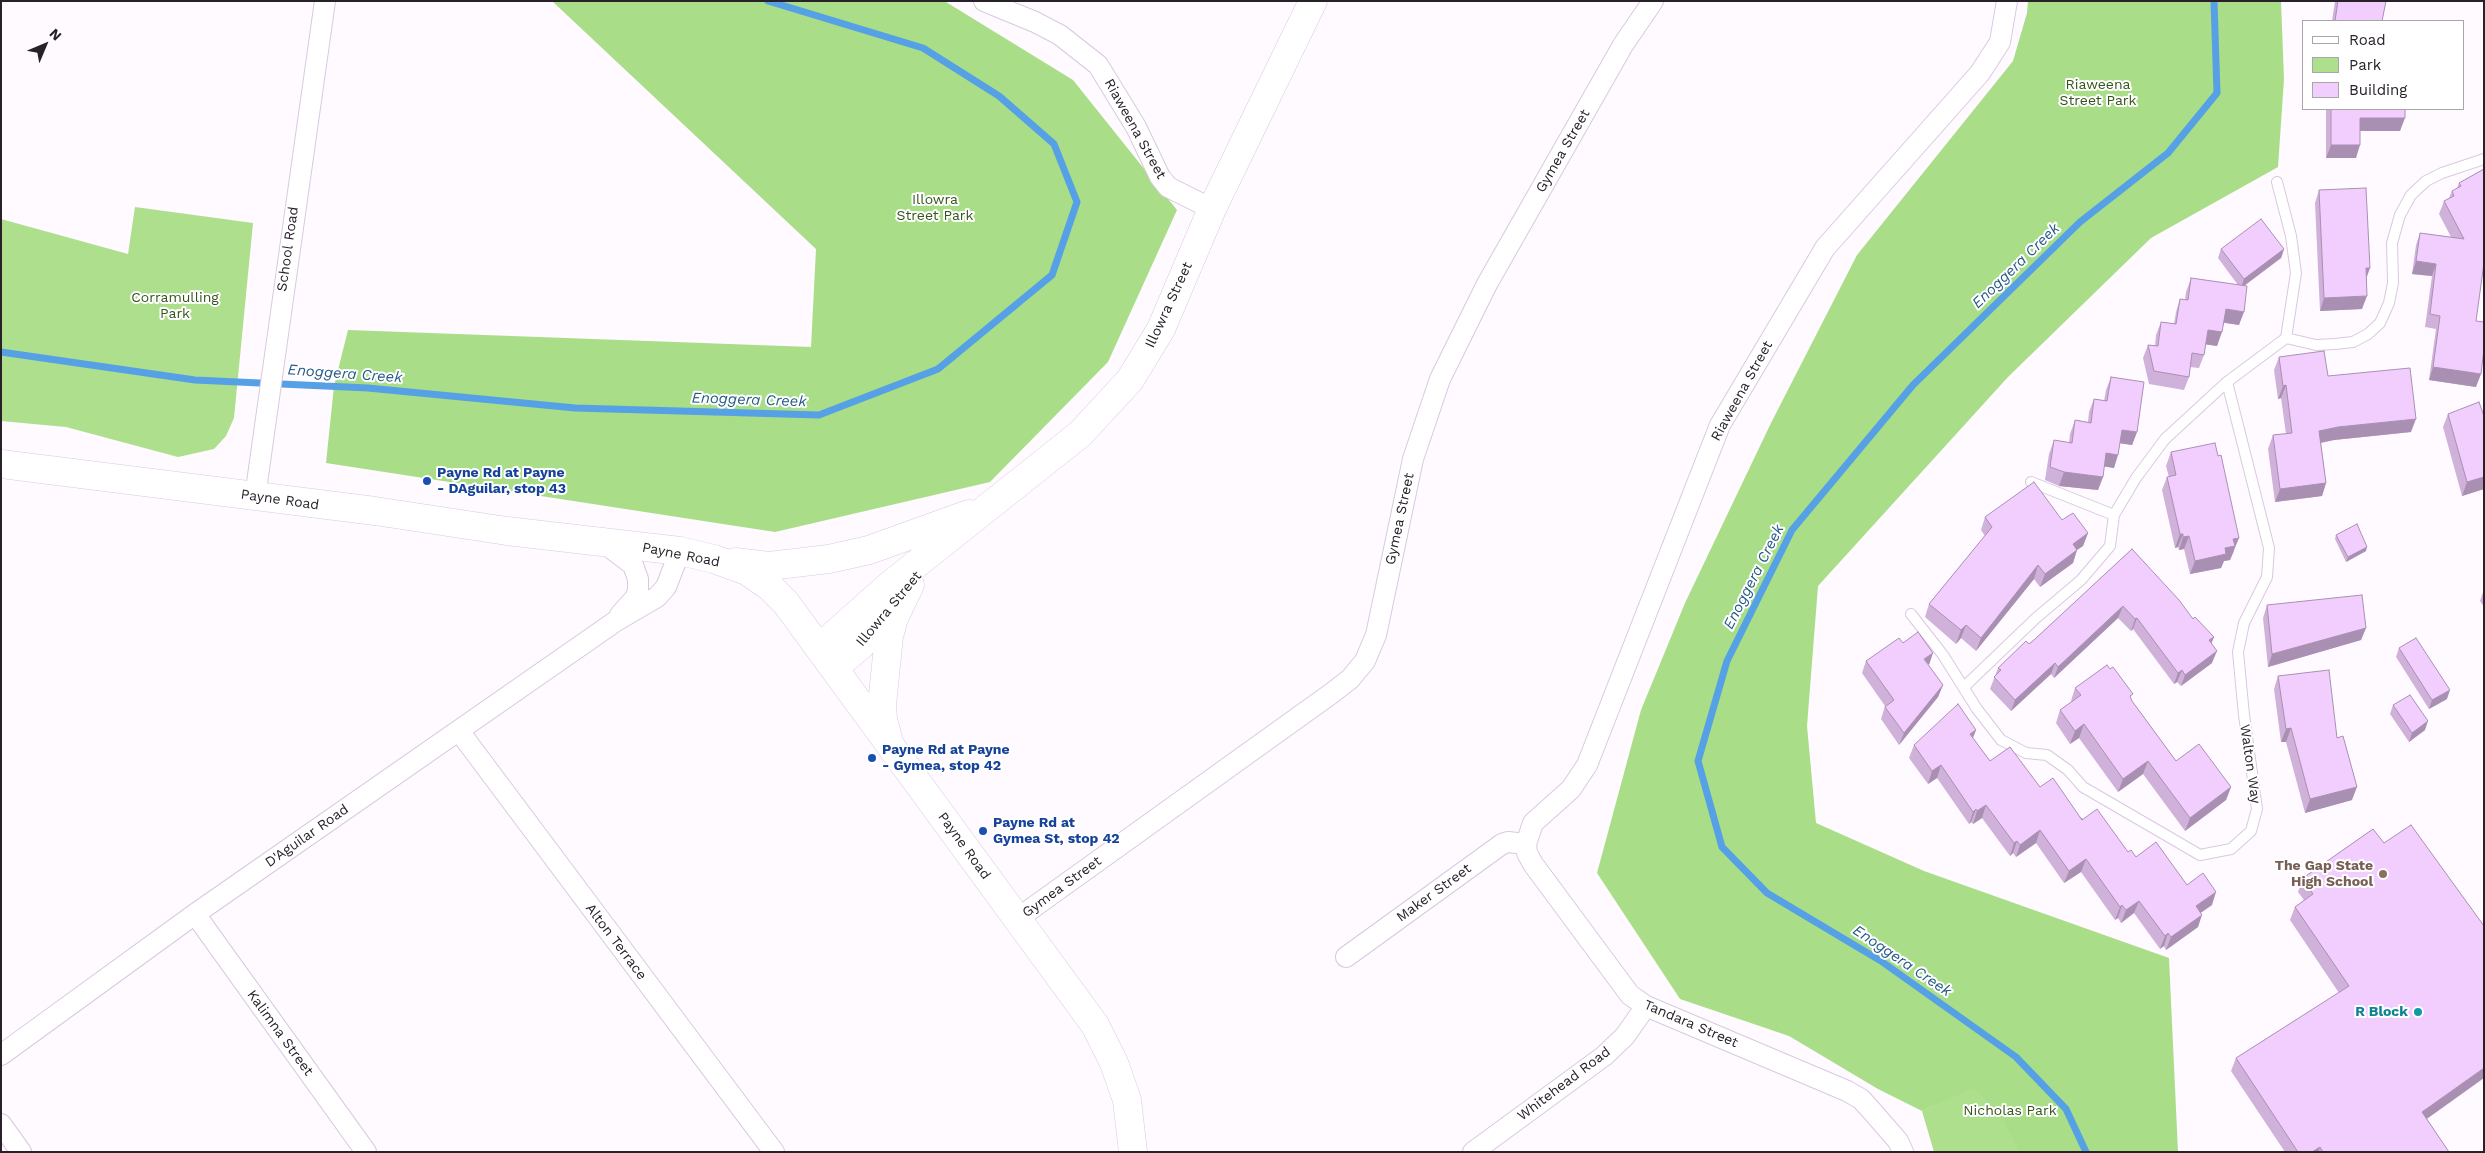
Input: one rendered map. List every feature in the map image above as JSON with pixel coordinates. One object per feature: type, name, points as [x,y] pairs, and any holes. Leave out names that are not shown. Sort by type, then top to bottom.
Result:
[{"type":"street","name":"School Road","points":[[255,497],[325,1]]},
{"type":"street","name":"Riaweena Street","points":[[984,1],[1035,22],[1060,35],[1098,65],[1136,128],[1160,177],[1168,187],[1212,209]]},
{"type":"street","name":"Illowra Street","points":[[827,658],[890,585],[1080,434],[1130,380],[1161,329],[1212,209],[1314,1]]},
{"type":"street","name":"Gymea Street","points":[[1018,919],[1332,693],[1350,679],[1365,660],[1376,635],[1413,459],[1440,379],[1487,284],[1623,45],[1653,1]]},
{"type":"street","name":"Riaweena Street","points":[[1526,844],[1533,824],[1571,789],[1587,765],[1720,426],[1825,248],[1980,73],[2000,42],[2007,1]]},
{"type":"street","name":"Payne Road","points":[[1,464],[680,551],[714,559],[747,571],[770,586],[786,603],[1095,1025],[1110,1055],[1127,1100],[1133,1152]]},
{"type":"street","points":[[714,559],[769,566],[829,559],[869,550],[995,503]]},
{"type":"street","name":"D'Aguilar Road","points":[[602,542],[633,565],[638,579],[636,597],[616,621]]},
{"type":"street","name":"Illowra Street","points":[[827,658],[886,618],[941,546]]},
{"type":"street","name":"D'Aguilar Road","points":[[1,1055],[195,914],[616,621],[657,598],[666,587],[680,551]]},
{"type":"street","points":[[891,746],[883,720],[884,671],[889,636],[894,618],[910,585]]},
{"type":"street","name":"Alton Terrace","points":[[459,731],[774,1152]]},
{"type":"street","name":"Maker Street","points":[[1346,957],[1502,844],[1508,842],[1526,844]]},
{"type":"street","name":"Tandara Street","points":[[1526,844],[1527,853],[1533,864],[1630,995],[1646,1006],[1847,1091],[1861,1099],[1898,1141],[1903,1152]]},
{"type":"street","name":"Kalimna Street","points":[[195,914],[366,1152]]},
{"type":"street","name":"Whitehead Road","points":[[1473,1152],[1604,1056],[1625,1036],[1646,1006]]},
{"type":"street","points":[[1,1124],[21,1152]]},
{"type":"lane","points":[[2286,338],[2316,345],[2352,342],[2368,334],[2380,323],[2389,303],[2393,283],[2392,243],[2400,215],[2411,195],[2426,181],[2442,173],[2484,159]]},
{"type":"lane","points":[[1964,688],[2036,618],[2081,580],[2110,546],[2114,515],[2136,478],[2165,439],[2227,382],[2286,338],[2296,273],[2291,236],[2277,182]]},
{"type":"lane","name":"Walton Way","points":[[1911,614],[1943,656],[2001,740],[2026,753],[2047,755],[2068,770],[2083,787],[2200,855],[2231,849],[2251,831],[2257,809],[2244,715],[2238,652],[2244,623],[2267,577],[2270,548],[2227,382]]},
{"type":"lane","points":[[2031,482],[2114,515]]},
{"type":"green space","name":"Illowra Street Park","points":[[552,1],[946,2],[1073,80],[1177,210],[1108,362],[990,482],[775,532],[326,463],[334,386],[348,330],[811,347],[816,249]]},
{"type":"green space","name":"Riaweena Street Park","points":[[2028,1],[2281,1],[2284,79],[2278,167],[2151,238],[2008,377],[1818,586],[1807,726],[1816,823],[1924,871],[2169,958],[2178,1152],[2020,1152],[2003,1119],[1974,1088],[1922,1111],[1878,1089],[1789,1036],[1680,999],[1597,873],[1641,710],[1685,603],[1771,423],[1857,255],[2013,61],[2027,13]]},
{"type":"green space","name":"Corramulling Park","points":[[135,207],[253,223],[234,418],[226,436],[214,449],[178,457],[66,427],[1,421],[1,219],[128,254]]},
{"type":"green space","name":"Nicholas Park","points":[[1974,1087],[2086,1152],[1934,1152],[1922,1111]]},
{"type":"building","points":[[2338,1],[2386,1],[2382,20],[2335,20]]},
{"type":"building","points":[[2331,110],[2405,110],[2405,118],[2360,118],[2360,145],[2331,145]]},
{"type":"building","points":[[2484,169],[2484,263],[2476,321],[2484,322],[2484,349],[2481,374],[2433,367],[2440,316],[2430,314],[2436,264],[2416,261],[2420,233],[2464,239],[2444,201],[2454,196],[2452,191],[2461,186],[2459,183]]},
{"type":"building","points":[[2366,188],[2370,268],[2366,268],[2367,296],[2324,298],[2319,190]]},
{"type":"building","points":[[2261,219],[2284,249],[2244,279],[2221,249]]},
{"type":"building","points":[[2191,278],[2247,286],[2244,312],[2226,309],[2222,332],[2208,330],[2204,355],[2192,353],[2189,377],[2154,371],[2148,345],[2158,346],[2161,322],[2176,324],[2180,299],[2188,300]]},
{"type":"building","points":[[2324,351],[2328,376],[2410,368],[2416,419],[2338,427],[2319,431],[2326,483],[2280,489],[2273,435],[2292,433],[2286,385],[2283,386],[2279,357]]},
{"type":"building","points":[[2111,377],[2144,382],[2137,432],[2122,430],[2118,455],[2106,453],[2103,477],[2064,472],[2050,467],[2054,440],[2072,443],[2075,420],[2091,423],[2094,399],[2107,401]]},
{"type":"building","points":[[2479,402],[2484,416],[2484,477],[2467,482],[2448,414]]},
{"type":"building","points":[[2215,443],[2218,456],[2221,455],[2239,538],[2233,539],[2235,546],[2225,548],[2226,554],[2195,561],[2189,536],[2183,537],[2183,534],[2180,534],[2167,477],[2176,475],[2171,452]]},
{"type":"building","points":[[2034,482],[2062,520],[2073,513],[2088,533],[2073,544],[2077,550],[2045,574],[2038,565],[1981,638],[1966,625],[1961,630],[1929,604],[1992,527],[1985,517]]},
{"type":"building","points":[[2357,524],[2367,547],[2348,557],[2336,535]]},
{"type":"building","points":[[2132,549],[2179,600],[2193,619],[2195,617],[2214,637],[2209,640],[2217,651],[2185,675],[2182,670],[2178,673],[2137,618],[2135,619],[2123,606],[2058,667],[2055,663],[2015,700],[1994,677],[2001,670],[1998,668],[2026,641],[2029,644],[2035,639]]},
{"type":"building","points":[[2362,595],[2366,628],[2272,654],[2267,605]]},
{"type":"building","points":[[1918,632],[1933,653],[1924,659],[1943,685],[1904,733],[1885,707],[1894,700],[1866,661],[1899,638],[1903,643]]},
{"type":"building","points":[[2416,638],[2450,690],[2432,700],[2399,648]]},
{"type":"building","points":[[2107,665],[2110,669],[2113,667],[2133,694],[2130,696],[2132,701],[2176,761],[2199,744],[2231,787],[2190,818],[2148,761],[2123,779],[2084,724],[2075,731],[2060,710],[2081,695],[2075,688]]},
{"type":"building","points":[[2329,670],[2337,738],[2343,736],[2357,787],[2310,799],[2291,728],[2286,729],[2278,676]]},
{"type":"building","points":[[2410,695],[2428,721],[2412,733],[2393,705]]},
{"type":"building","points":[[1958,704],[1976,730],[1970,734],[1990,761],[2010,747],[2040,787],[2053,778],[2082,820],[2097,809],[2128,852],[2131,850],[2136,857],[2156,842],[2187,885],[2203,873],[2216,892],[2196,906],[2202,915],[2171,937],[2168,933],[2165,936],[2139,901],[2126,910],[2122,905],[2120,907],[2086,859],[2069,871],[2040,830],[2020,845],[2017,841],[2014,843],[1986,805],[1973,812],[1941,765],[1932,771],[1914,745]]},
{"type":"building","points":[[2411,825],[2484,926],[2484,1068],[2422,1112],[2449,1152],[2323,1152],[2320,1147],[2312,1152],[2298,1152],[2236,1058],[2349,986],[2295,907],[2313,894],[2303,878],[2373,829],[2384,843]]},
{"type":"waterway","name":"Enoggera Creek","points":[[1,352],[195,380],[368,388],[575,408],[819,415],[938,369],[1052,275],[1077,202],[1054,144],[999,96],[923,48],[768,1]]},
{"type":"waterway","name":"Enoggera Creek","points":[[2086,1152],[2066,1109],[2016,1057],[1881,961],[1767,893],[1722,847],[1698,761],[1727,661],[1792,530],[1913,385],[2080,222],[2168,153],[2217,93],[2214,1]]},
{"type":"place","name":"Payne Rd at Payne - DAguilar, stop 43","points":[[427,481]]},
{"type":"place","name":"Payne Rd at Payne - Gymea, stop 42","points":[[872,758]]},
{"type":"place","name":"Payne Rd at Gymea St, stop 42","points":[[983,831]]},
{"type":"place","name":"The Gap State High School","points":[[2383,874]]},
{"type":"place","name":"R Block","points":[[2418,1012]]}]
